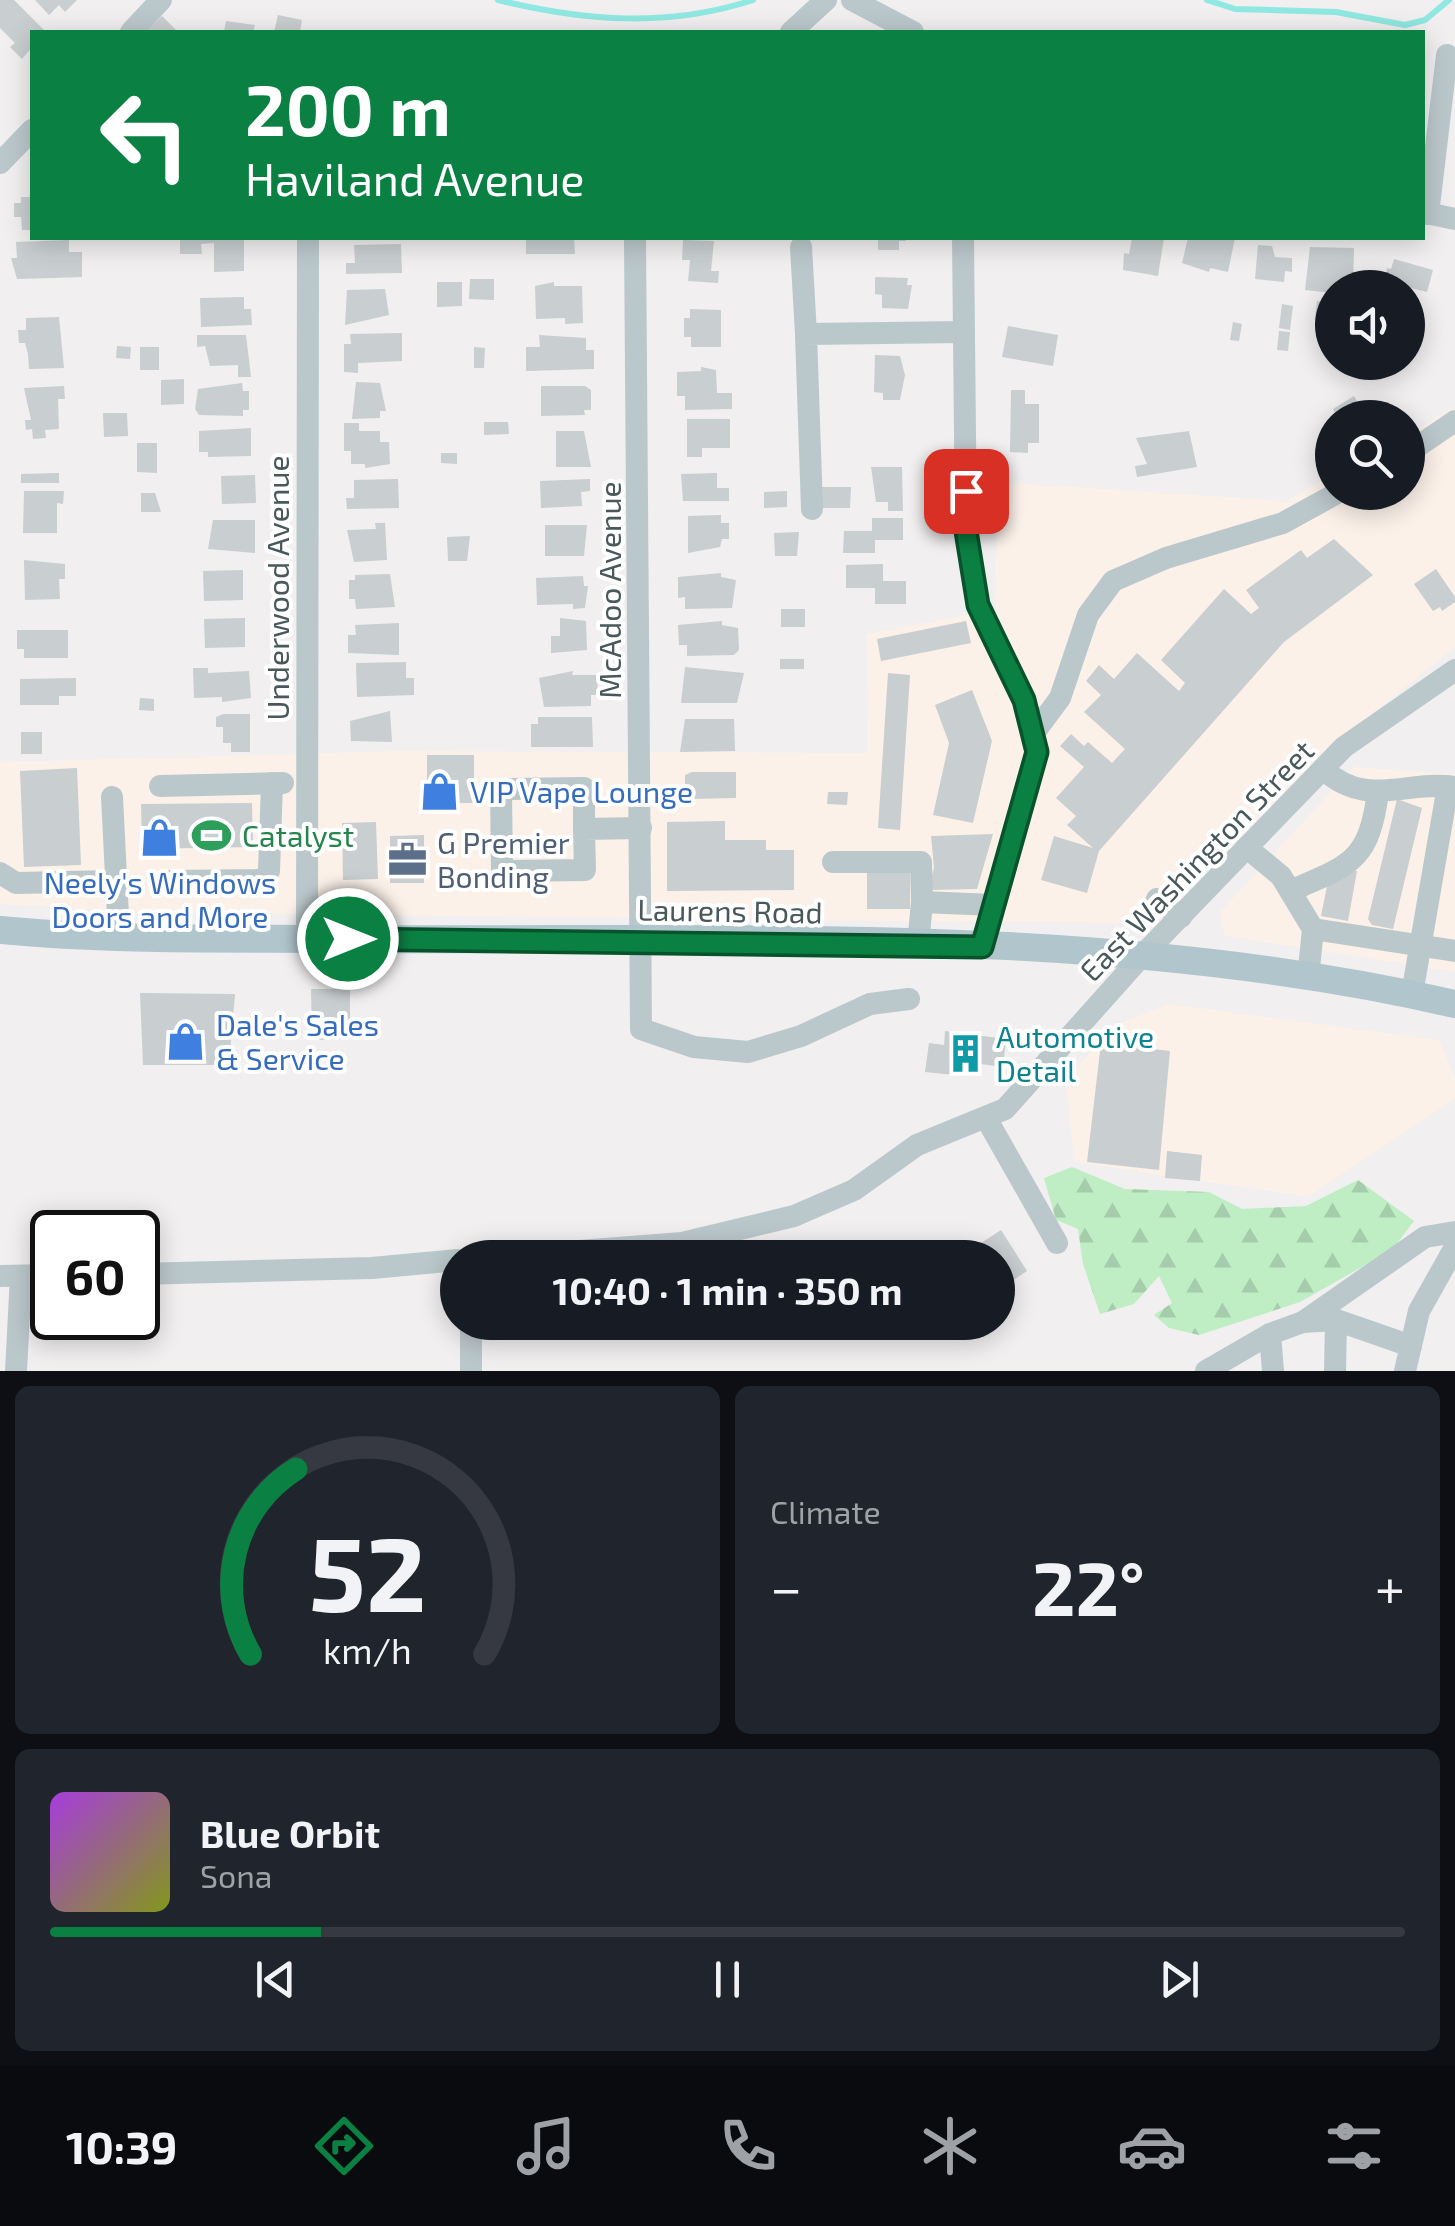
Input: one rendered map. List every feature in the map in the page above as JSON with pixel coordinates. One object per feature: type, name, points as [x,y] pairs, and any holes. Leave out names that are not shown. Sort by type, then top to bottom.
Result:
[{"type":"main road","name":"Laurens Road","points":[[0,930],[120,936],[982,947],[1140,958],[1308,978],[1455,1004]]},
{"type":"street","points":[[133,30],[161,0]]},
{"type":"street","points":[[794,30],[826,0]]},
{"type":"street","points":[[852,0],[909,30]]},
{"type":"street","points":[[1447,55],[1444,115],[1425,213],[1455,219]]},
{"type":"street","points":[[0,163],[30,132]]},
{"type":"street","name":"Underwood Avenue","points":[[307,939],[308,240]]},
{"type":"street","name":"McAdoo Avenue","points":[[635,240],[641,1029],[694,1047],[748,1052],[801,1036],[870,1004],[909,999]]},
{"type":"street","points":[[963,240],[966,531],[971,570],[978,605],[1034,733],[1035,766],[982,947]]},
{"type":"street","points":[[802,248],[812,508]]},
{"type":"street","points":[[806,334],[964,332]]},
{"type":"street","points":[[1425,441],[1455,421]]},
{"type":"street","points":[[1034,733],[1060,698],[1088,615],[1114,581],[1166,558],[1283,522],[1315,505]]},
{"type":"street","name":"East Washington Street","points":[[694,1240],[794,1216],[854,1190],[917,1144],[986,1118],[1014,1100],[1140,958],[1324,768],[1368,728],[1455,670]]},
{"type":"street","points":[[1324,768],[1341,786],[1378,792],[1452,786],[1412,994]]},
{"type":"street","points":[[160,786],[307,782]]},
{"type":"street","points":[[170,881],[264,880],[269,871],[272,783]]},
{"type":"street","points":[[584,788],[584,829],[585,870],[502,871],[501,789],[584,788]]},
{"type":"street","points":[[1290,891],[1356,858],[1372,831],[1378,792]]},
{"type":"street","points":[[112,797],[120,936]]},
{"type":"street","points":[[584,829],[641,828]]},
{"type":"street","points":[[1246,847],[1281,876],[1314,929],[1308,978]]},
{"type":"street","points":[[832,862],[921,862],[918,945]]},
{"type":"street","points":[[0,874],[16,883],[118,881]]},
{"type":"street","points":[[1157,899],[1181,917]]},
{"type":"street","points":[[922,902],[994,905]]},
{"type":"street","points":[[1314,929],[1455,952]]},
{"type":"street","points":[[986,1118],[1057,1243]]},
{"type":"street","points":[[1206,1371],[1270,1334],[1303,1322],[1425,1237],[1455,1232]]},
{"type":"street","points":[[1405,1371],[1419,1310],[1455,1246]]},
{"type":"street","points":[[160,1273],[372,1268],[440,1262]]},
{"type":"street","points":[[11,1276],[16,1371]]},
{"type":"street","points":[[1303,1322],[1336,1320],[1411,1346]]},
{"type":"street","points":[[1335,1371],[1336,1320]]},
{"type":"street","points":[[1270,1334],[1273,1371]]},
{"type":"street","points":[[470,1340],[470,1371]]},
{"type":"shaded area","points":[[1455,407],[1455,647],[1315,760],[1154,924],[126,912],[0,904],[0,762],[397,751],[868,753],[867,634],[995,609],[998,482],[1286,501],[1315,485],[1315,510],[1425,510],[1425,424]]},
{"type":"shaded area","points":[[1354,767],[1455,774],[1455,972],[1225,936],[1220,912]]},
{"type":"shaded area","points":[[1169,1004],[1439,1040],[1455,1078],[1455,1099],[1308,1197],[1074,1162],[1066,1077],[1123,1022]]},
{"type":"green space","points":[[1072,1167],[1125,1189],[1209,1192],[1242,1209],[1306,1206],[1358,1180],[1414,1221],[1392,1250],[1300,1302],[1199,1335],[1169,1328],[1154,1315],[1172,1303],[1159,1276],[1134,1304],[1100,1314],[1083,1264],[1078,1229],[1056,1220],[1044,1178]]},
{"type":"building","points":[[0,0],[14,0],[44,30],[30,30],[30,49],[22,59],[10,47],[15,43],[0,28]]},
{"type":"building","points":[[35,0],[77,0],[65,12],[59,5],[49,15]]},
{"type":"building","points":[[278,15],[302,20],[300,30],[274,30]]},
{"type":"building","points":[[162,16],[176,30],[147,30]]},
{"type":"building","points":[[226,21],[255,25],[254,30],[224,30]]},
{"type":"building","points":[[21,197],[30,197],[30,230],[22,230],[21,217],[14,217],[14,203],[21,203]]},
{"type":"building","points":[[69,240],[69,252],[82,252],[82,277],[17,279],[11,258],[17,258],[16,242]]},
{"type":"building","points":[[180,240],[244,240],[244,271],[214,272],[214,243],[201,244],[202,254],[180,254]]},
{"type":"building","points":[[526,240],[574,240],[575,254],[526,254]]},
{"type":"building","points":[[683,240],[714,241],[711,271],[719,271],[718,283],[688,281],[690,260],[682,260]]},
{"type":"building","points":[[878,240],[906,240],[899,241],[899,250],[878,250]]},
{"type":"building","points":[[1132,240],[1164,240],[1158,276],[1123,270],[1124,253],[1129,254]]},
{"type":"building","points":[[1188,240],[1235,240],[1228,272],[1210,268],[1209,272],[1182,263]]},
{"type":"building","points":[[401,244],[402,273],[346,274],[346,263],[355,263],[354,245]]},
{"type":"building","points":[[1258,245],[1272,246],[1275,257],[1292,258],[1292,272],[1285,271],[1284,282],[1255,279]]},
{"type":"building","points":[[1310,247],[1354,248],[1353,270],[1315,270],[1315,291],[1305,290]]},
{"type":"building","points":[[1394,259],[1433,270],[1427,292],[1425,270],[1387,270],[1391,269]]},
{"type":"building","points":[[875,277],[908,278],[907,285],[912,285],[908,309],[882,308],[882,295],[875,294]]},
{"type":"building","points":[[470,279],[494,279],[494,300],[469,299]]},
{"type":"building","points":[[437,282],[462,282],[462,306],[437,307]]},
{"type":"building","points":[[554,282],[554,286],[582,286],[583,323],[565,324],[565,318],[536,319],[535,286]]},
{"type":"building","points":[[385,289],[389,315],[345,325],[347,290]]},
{"type":"building","points":[[244,297],[244,309],[251,309],[252,325],[201,327],[200,298]]},
{"type":"building","points":[[1282,304],[1293,306],[1290,330],[1279,328]]},
{"type":"building","points":[[690,309],[721,310],[721,347],[691,347],[691,337],[684,337],[684,318],[690,318]]},
{"type":"building","points":[[59,317],[64,368],[29,369],[25,343],[19,343],[18,330],[26,330],[26,318]]},
{"type":"building","points":[[1233,322],[1242,324],[1239,341],[1230,340]]},
{"type":"building","points":[[1008,326],[1058,335],[1053,366],[1002,357]]},
{"type":"building","points":[[1279,331],[1290,332],[1288,351],[1277,350]]},
{"type":"building","points":[[402,333],[402,361],[358,363],[358,373],[344,372],[344,344],[351,344],[350,334]]},
{"type":"building","points":[[197,335],[246,335],[251,377],[238,377],[238,365],[210,366],[205,346],[197,347]]},
{"type":"building","points":[[539,335],[586,338],[586,350],[594,350],[594,369],[526,371],[526,347],[540,347]]},
{"type":"building","points":[[117,346],[131,347],[130,359],[116,358]]},
{"type":"building","points":[[140,347],[159,347],[159,370],[140,370]]},
{"type":"building","points":[[474,347],[485,348],[484,368],[474,368]]},
{"type":"building","points":[[875,355],[900,356],[905,375],[900,400],[883,400],[883,393],[874,392]]},
{"type":"building","points":[[701,367],[716,370],[717,393],[732,393],[732,409],[685,410],[685,396],[677,396],[677,372],[701,371]]},
{"type":"building","points":[[184,379],[184,404],[161,405],[161,380]]},
{"type":"building","points":[[356,382],[380,383],[386,411],[380,411],[380,418],[352,419]]},
{"type":"building","points":[[242,383],[243,391],[249,391],[249,410],[243,410],[243,416],[199,415],[195,409],[198,389]]},
{"type":"building","points":[[64,386],[65,399],[58,399],[59,429],[45,430],[46,438],[33,439],[32,429],[26,430],[25,420],[31,420],[24,388]]},
{"type":"building","points":[[541,386],[585,386],[591,390],[591,410],[584,410],[585,415],[541,416]]},
{"type":"building","points":[[1011,390],[1025,390],[1025,404],[1039,404],[1039,443],[1028,443],[1028,453],[1010,452]]},
{"type":"building","points":[[103,413],[127,413],[128,436],[104,437]]},
{"type":"building","points":[[687,419],[730,419],[730,448],[702,448],[702,457],[687,457]]},
{"type":"building","points":[[484,422],[508,422],[509,434],[484,435]]},
{"type":"building","points":[[344,423],[359,423],[359,431],[380,431],[380,442],[389,442],[390,464],[365,468],[365,464],[351,464],[351,451],[344,451]]},
{"type":"building","points":[[251,428],[251,456],[208,457],[208,452],[199,452],[199,431]]},
{"type":"building","points":[[556,431],[584,431],[591,467],[556,467]]},
{"type":"building","points":[[1189,431],[1197,467],[1137,477],[1135,466],[1147,464],[1136,438]]},
{"type":"building","points":[[137,443],[157,443],[157,473],[137,472]]},
{"type":"building","points":[[441,453],[457,453],[457,464],[441,463]]},
{"type":"building","points":[[871,467],[902,467],[903,511],[888,511],[888,502],[876,502]]},
{"type":"building","points":[[59,473],[59,483],[21,483],[21,474]]},
{"type":"building","points":[[717,473],[717,488],[729,488],[729,501],[683,501],[681,474]]},
{"type":"building","points":[[255,475],[256,503],[222,504],[221,476]]},
{"type":"building","points":[[398,479],[399,508],[347,509],[346,498],[354,498],[354,480]]},
{"type":"building","points":[[590,479],[590,491],[581,492],[582,506],[541,508],[540,481]]},
{"type":"building","points":[[822,487],[851,487],[850,508],[821,508]]},
{"type":"building","points":[[24,491],[64,491],[63,504],[57,503],[57,533],[23,533]]},
{"type":"building","points":[[787,491],[787,507],[764,508],[764,492]]},
{"type":"building","points":[[141,493],[155,493],[161,512],[141,512]]},
{"type":"building","points":[[721,515],[721,523],[729,523],[729,539],[722,539],[720,547],[688,553],[688,516]]},
{"type":"building","points":[[872,518],[903,518],[903,540],[875,540],[875,553],[843,553],[844,531],[872,531]]},
{"type":"building","points":[[213,520],[255,520],[255,553],[208,549]]},
{"type":"building","points":[[375,523],[385,523],[387,560],[354,562],[347,530],[376,529]]},
{"type":"building","points":[[545,525],[587,525],[584,556],[545,556]]},
{"type":"building","points":[[799,532],[797,556],[775,556],[774,533]]},
{"type":"building","points":[[470,536],[467,561],[448,561],[447,537]]},
{"type":"building","points":[[1334,539],[1373,575],[1284,642],[1099,851],[1087,893],[1041,880],[1054,836],[1093,848],[1067,825],[1076,816],[1056,798],[1084,767],[1060,746],[1071,734],[1084,746],[1088,742],[1112,763],[1125,749],[1084,712],[1101,695],[1086,681],[1099,665],[1114,679],[1137,653],[1179,691],[1185,683],[1161,660],[1224,589],[1251,614],[1259,608],[1246,590],[1301,550],[1307,558]]},
{"type":"building","points":[[24,560],[65,564],[65,579],[59,579],[60,599],[25,600]]},
{"type":"building","points":[[883,564],[883,581],[906,581],[906,604],[875,604],[875,588],[846,588],[846,565]]},
{"type":"building","points":[[1436,569],[1455,597],[1455,602],[1442,611],[1440,607],[1433,611],[1414,584]]},
{"type":"building","points":[[243,570],[243,600],[204,601],[203,571]]},
{"type":"building","points":[[721,573],[721,577],[736,580],[732,608],[685,609],[685,597],[678,598],[678,577]]},
{"type":"building","points":[[390,574],[395,607],[356,609],[355,599],[349,599],[349,580],[355,580],[355,575]]},
{"type":"building","points":[[583,576],[584,586],[588,586],[585,608],[573,609],[573,604],[537,605],[536,578]]},
{"type":"building","points":[[781,609],[805,609],[805,627],[781,627]]},
{"type":"building","points":[[245,618],[245,647],[205,648],[204,619]]},
{"type":"building","points":[[560,618],[586,621],[587,650],[551,653],[551,636],[560,636]]},
{"type":"building","points":[[722,621],[722,625],[738,628],[739,650],[734,655],[687,656],[687,645],[679,645],[678,625]]},
{"type":"building","points":[[966,621],[971,643],[881,661],[877,639]]},
{"type":"building","points":[[399,623],[399,655],[348,653],[348,635],[356,635],[355,625]]},
{"type":"building","points":[[17,630],[68,630],[68,658],[24,658],[24,649],[17,649]]},
{"type":"building","points":[[780,659],[804,659],[804,669],[780,669]]},
{"type":"building","points":[[406,662],[406,678],[414,678],[414,695],[357,697],[356,663]]},
{"type":"building","points":[[685,667],[744,673],[737,703],[681,703]]},
{"type":"building","points":[[193,668],[208,668],[208,673],[249,671],[251,698],[222,702],[222,697],[194,698]]},
{"type":"building","points":[[573,671],[572,675],[597,675],[598,695],[591,695],[591,706],[544,707],[539,678]]},
{"type":"building","points":[[888,673],[910,675],[900,830],[878,828]]},
{"type":"building","points":[[76,678],[76,696],[59,696],[59,705],[20,705],[20,679]]},
{"type":"building","points":[[972,690],[992,741],[973,823],[933,815],[949,743],[935,705]]},
{"type":"building","points":[[140,698],[154,699],[154,711],[139,710]]},
{"type":"building","points":[[390,711],[392,742],[351,741],[350,721]]},
{"type":"building","points":[[250,714],[250,752],[231,752],[231,743],[223,743],[223,727],[216,727],[216,717]]},
{"type":"building","points":[[538,717],[592,717],[593,747],[531,747],[531,724],[538,724]]},
{"type":"building","points":[[685,719],[734,719],[735,751],[680,752]]},
{"type":"building","points":[[21,732],[42,732],[42,754],[21,754]]},
{"type":"building","points":[[427,755],[474,755],[474,803],[427,803]]},
{"type":"building","points":[[77,768],[81,865],[24,867],[20,771]]},
{"type":"building","points":[[736,772],[736,798],[690,799],[690,794],[685,794],[685,775]]},
{"type":"building","points":[[828,792],[848,792],[847,805],[827,804]]},
{"type":"building","points":[[1397,799],[1422,808],[1393,929],[1372,925],[1368,919]]},
{"type":"building","points":[[252,803],[253,847],[142,849],[141,804]]},
{"type":"building","points":[[725,821],[725,840],[766,840],[766,850],[794,850],[794,890],[667,891],[667,822]]},
{"type":"building","points":[[376,822],[378,879],[343,880],[342,823]]},
{"type":"building","points":[[993,834],[977,889],[928,890],[934,868],[931,836]]},
{"type":"building","name":"G Premier Bonding","points":[[424,835],[424,883],[390,883],[390,836]]},
{"type":"building","points":[[1331,866],[1357,871],[1348,921],[1321,916]]},
{"type":"building","points":[[867,870],[910,870],[910,909],[867,909]]},
{"type":"building","points":[[311,989],[350,989],[350,1039],[312,1040]]},
{"type":"building","name":"Dale's Sales & Service","points":[[140,993],[235,994],[229,1065],[143,1065]]},
{"type":"building","name":"Automotive Detail","points":[[945,1031],[1006,1039],[1003,1067],[957,1061],[955,1075],[925,1072],[929,1043],[944,1045]]},
{"type":"building","points":[[1101,1043],[1170,1051],[1159,1170],[1087,1162]]},
{"type":"building","points":[[1167,1151],[1202,1155],[1200,1181],[1165,1178]]},
{"type":"building","points":[[1001,1230],[1007,1240],[986,1240]]},
{"type":"building","points":[[1015,1252],[1027,1271],[1015,1279]]},
{"type":"waterway","points":[[498,0],[562,13],[626,18],[689,15],[753,0]]},
{"type":"waterway","points":[[1207,0],[1235,9],[1336,12],[1405,25],[1425,20],[1449,0]]},
{"type":"place","name":"VIP Vape Lounge","points":[[440,791]]},
{"type":"place","name":"Catalyst","points":[[212,835]]},
{"type":"place","name":"Neely's Windows Doors and More","points":[[160,838]]},
{"type":"place","name":"G Premier Bonding","points":[[407,859]]},
{"type":"place","name":"Dale's Sales & Service","points":[[186,1041]]},
{"type":"place","name":"Automotive Detail","points":[[966,1053]]},
{"type":"route","points":[[348,939],[982,947],[1037,752],[1024,700],[978,605],[966,531],[966,491]]}]
